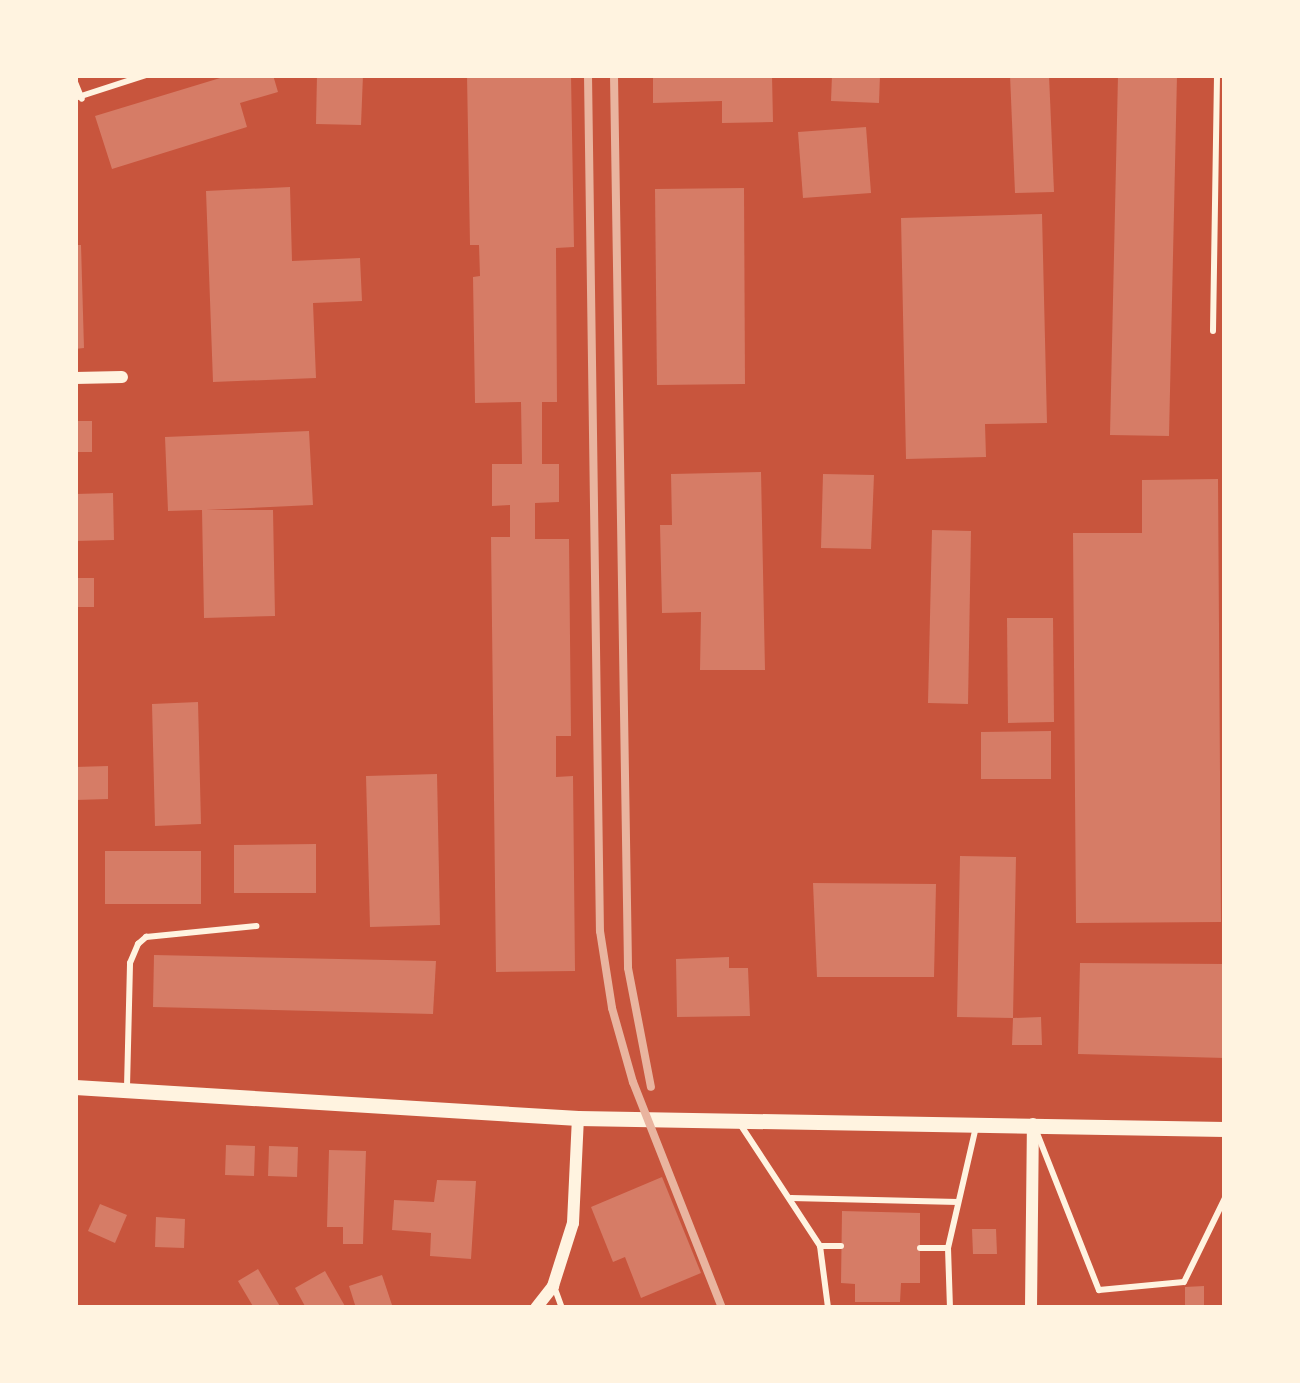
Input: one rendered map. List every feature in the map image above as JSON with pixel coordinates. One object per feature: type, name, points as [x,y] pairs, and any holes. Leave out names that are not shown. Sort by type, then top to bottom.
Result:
[{"type":"street","points":[[75,378],[122,376]]},
{"type":"street","points":[[75,1087],[578,1118],[1225,1129]]},
{"type":"street","points":[[536,1308],[554,1286],[573,1223],[578,1118]]},
{"type":"street","points":[[1031,1308],[1033,1124]]},
{"type":"lane","points":[[75,82],[78,98],[146,75]]},
{"type":"lane","points":[[1213,331],[1217,75]]},
{"type":"lane","points":[[127,1090],[130,963],[138,944],[146,937],[256,926]]},
{"type":"lane","points":[[738,1121],[820,1246],[828,1308]]},
{"type":"lane","points":[[1033,1124],[1099,1290],[1184,1282],[1225,1198]]},
{"type":"lane","points":[[950,1308],[948,1248],[976,1127]]},
{"type":"lane","points":[[791,1198],[958,1202]]},
{"type":"lane","points":[[820,1246],[842,1246]]},
{"type":"lane","points":[[920,1248],[948,1248]]},
{"type":"lane","points":[[554,1286],[562,1308]]},
{"type":"building","points":[[230,75],[273,75],[278,92],[240,103],[247,127],[112,169],[95,116]]},
{"type":"building","points":[[317,75],[363,75],[361,125],[316,124]]},
{"type":"building","points":[[467,75],[571,75],[574,247],[556,248],[557,402],[542,402],[542,464],[559,464],[559,502],[535,503],[535,539],[569,539],[571,736],[556,736],[556,777],[573,776],[575,971],[496,972],[491,537],[510,537],[510,505],[492,506],[492,464],[522,464],[521,402],[475,403],[473,277],[480,276],[479,245],[470,245]]},
{"type":"building","points":[[653,75],[772,75],[773,122],[722,123],[722,101],[653,103]]},
{"type":"building","points":[[832,75],[880,75],[879,103],[831,101]]},
{"type":"building","points":[[1010,75],[1049,75],[1054,192],[1015,193]]},
{"type":"building","points":[[1118,75],[1177,75],[1169,436],[1110,435]]},
{"type":"building","points":[[866,127],[871,193],[803,198],[798,132]]},
{"type":"building","points":[[290,187],[292,261],[360,258],[362,301],[313,303],[316,378],[213,382],[206,191]]},
{"type":"building","points":[[744,188],[745,384],[657,385],[655,189]]},
{"type":"building","points":[[1042,214],[1047,423],[985,424],[986,457],[906,459],[901,218]]},
{"type":"building","points":[[75,245],[81,245],[84,348],[75,349]]},
{"type":"building","points":[[75,421],[92,421],[92,452],[75,452]]},
{"type":"building","points":[[309,431],[313,505],[206,510],[273,510],[275,616],[204,618],[202,510],[168,511],[165,437]]},
{"type":"building","points":[[761,472],[765,670],[700,670],[701,612],[662,613],[660,525],[672,525],[671,474]]},
{"type":"building","points":[[823,474],[874,475],[871,549],[821,548]]},
{"type":"building","points":[[1218,479],[1221,922],[1076,923],[1073,533],[1142,533],[1142,480]]},
{"type":"building","points":[[113,493],[114,540],[75,541],[75,494]]},
{"type":"building","points":[[932,530],[971,531],[968,704],[928,703]]},
{"type":"building","points":[[75,578],[94,578],[94,607],[75,607]]},
{"type":"building","points":[[1007,618],[1053,618],[1054,722],[1008,723]]},
{"type":"building","points":[[198,702],[201,824],[155,826],[152,704]]},
{"type":"building","points":[[1051,731],[1051,779],[981,779],[981,732]]},
{"type":"building","points":[[108,766],[108,799],[76,800],[75,767]]},
{"type":"building","points":[[437,774],[440,925],[370,927],[366,776]]},
{"type":"building","points":[[316,844],[316,893],[234,893],[234,845]]},
{"type":"building","points":[[105,851],[201,851],[201,904],[105,904]]},
{"type":"building","points":[[960,856],[1016,857],[1013,1018],[957,1017]]},
{"type":"building","points":[[813,883],[936,884],[934,977],[817,977]]},
{"type":"building","points":[[154,955],[436,961],[433,1014],[153,1007]]},
{"type":"building","points":[[729,957],[729,968],[748,968],[750,1016],[677,1017],[676,959]]},
{"type":"building","points":[[1080,963],[1225,964],[1225,1058],[1078,1054]]},
{"type":"building","points":[[1041,1017],[1042,1045],[1012,1045],[1013,1018]]},
{"type":"building","points":[[226,1145],[255,1146],[254,1176],[225,1175]]},
{"type":"building","points":[[269,1146],[298,1147],[297,1177],[268,1176]]},
{"type":"building","points":[[329,1150],[366,1151],[363,1244],[343,1244],[343,1227],[327,1227]]},
{"type":"building","points":[[662,1177],[701,1273],[641,1298],[625,1257],[613,1262],[591,1207]]},
{"type":"building","points":[[437,1180],[476,1181],[471,1259],[430,1256],[431,1233],[392,1230],[394,1200],[434,1202]]},
{"type":"building","points":[[100,1204],[127,1215],[115,1243],[88,1231]]},
{"type":"building","points":[[842,1211],[920,1213],[920,1283],[901,1283],[900,1302],[855,1302],[855,1284],[841,1283]]},
{"type":"building","points":[[156,1217],[185,1219],[184,1248],[155,1247]]},
{"type":"building","points":[[972,1229],[996,1229],[997,1254],[973,1254]]},
{"type":"building","points":[[258,1269],[281,1308],[254,1308],[238,1281]]},
{"type":"building","points":[[325,1271],[346,1308],[306,1308],[295,1288]]},
{"type":"building","points":[[382,1275],[393,1308],[356,1308],[349,1286]]},
{"type":"building","points":[[1204,1286],[1204,1308],[1185,1308],[1185,1287]]},
{"type":"railway","points":[[588,75],[600,931],[612,1008],[633,1082],[722,1308]]},
{"type":"railway","points":[[614,75],[628,968],[651,1087]]}]
